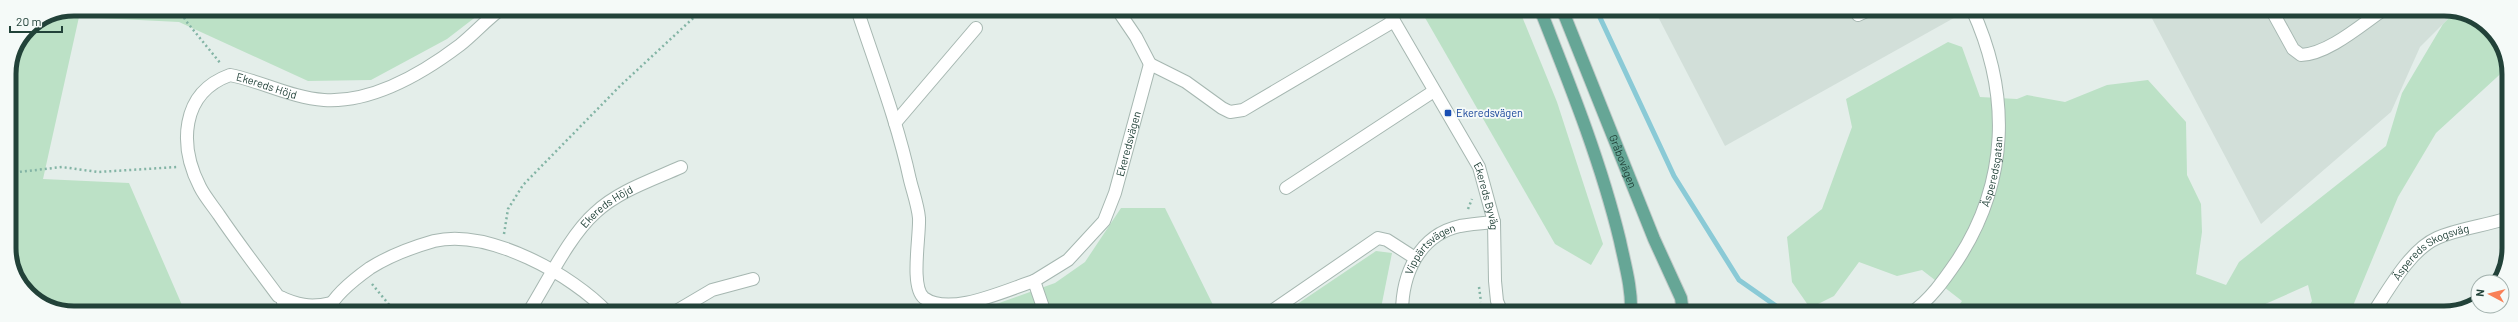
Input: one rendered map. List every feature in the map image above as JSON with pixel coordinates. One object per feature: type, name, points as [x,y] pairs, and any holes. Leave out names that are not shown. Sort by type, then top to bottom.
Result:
[{"type":"main road","points":[[1543,16],[1580,110],[1613,215],[1630,286],[1631,306]]},
{"type":"main road","name":"Gråbovägen","points":[[1565,16],[1654,239],[1681,298],[1682,306]]},
{"type":"street","name":"Ekereds Höjd","points":[[284,306],[282,298],[235,239],[200,188],[192,166],[186,135],[189,118],[195,102],[216,80],[230,75],[324,100],[360,96],[403,81],[424,70],[461,44],[491,16]]},
{"type":"street","name":"Ekeredsvägen","points":[[859,16],[895,123],[919,218],[918,290],[922,297],[936,305],[955,305],[1034,281],[1068,260],[1104,221],[1115,193],[1150,64]]},
{"type":"street","points":[[1122,16],[1136,37],[1150,64],[1186,82],[1222,108],[1235,112],[1243,110],[1394,20]]},
{"type":"street","name":"Ekereds Byväg","points":[[1391,16],[1479,167],[1494,222],[1495,281],[1497,301],[1499,306]]},
{"type":"street","name":"Äsperedsgatan","points":[[1919,306],[1930,296],[1970,240],[1980,222],[1998,156],[2000,128],[1997,83],[1983,32],[1975,16]]},
{"type":"street","points":[[2274,16],[2293,49],[2301,55],[2312,55],[2327,48],[2374,16]]},
{"type":"street","points":[[895,123],[976,28]]},
{"type":"street","points":[[1286,188],[1434,91]]},
{"type":"street","name":"Ekereds Höjd","points":[[532,306],[580,230],[594,213],[624,193],[681,167]]},
{"type":"street","name":"Äspereds Skogsväg","points":[[2378,306],[2398,275],[2423,247],[2436,238],[2502,220]]},
{"type":"street","name":"Vippärtsvägen","points":[[1402,306],[1404,282],[1415,258],[1427,243],[1440,234],[1460,226],[1494,222]]},
{"type":"street","points":[[1279,306],[1378,238],[1387,240],[1415,258]]},
{"type":"street","name":"Ekereds Höjd","points":[[331,306],[363,273],[384,259],[436,241],[462,241],[502,246],[554,271],[597,301],[602,306]]},
{"type":"street","points":[[685,306],[712,290],[753,279]]},
{"type":"street","points":[[1034,281],[1043,306]]},
{"type":"street","name":"Ekereds Höjd","points":[[282,298],[297,305],[306,306]]},
{"type":"path","points":[[183,16],[186,22],[230,75]]},
{"type":"path","points":[[502,246],[508,209],[523,185],[621,85],[695,16]]},
{"type":"path","points":[[16,172],[62,167],[98,172],[192,166]]},
{"type":"path","points":[[1470,206],[1472,193]]},
{"type":"path","points":[[363,273],[391,306]]},
{"type":"shaded area","points":[[1658,16],[1957,16],[1725,146]]},
{"type":"shaded area","points":[[2151,16],[2451,16],[2420,47],[2391,112],[2261,224]]},
{"type":"green space","points":[[74,16],[477,16],[447,39],[371,80],[308,81],[179,22],[79,17],[43,179],[129,183],[182,306],[70,306],[52,302],[36,292],[30,286],[20,270],[16,256],[16,74],[20,52],[26,42],[33,33],[52,20]]},
{"type":"green space","points":[[1424,16],[1522,16],[1557,102],[1603,244],[1591,265],[1555,244]]},
{"type":"green space","points":[[2451,16],[2466,20],[2482,30],[2490,39],[2499,55],[2502,73],[2436,133],[2398,197],[2353,306],[2309,306],[2312,301],[2308,285],[2261,306],[1958,306],[1962,301],[1922,270],[1897,276],[1859,262],[1834,296],[1814,306],[1809,306],[1792,282],[1787,237],[1822,209],[1852,127],[1846,99],[1948,42],[1962,47],[1980,97],[2017,99],[2027,95],[2065,102],[2107,85],[2148,80],[2186,122],[2187,175],[2201,204],[2202,232],[2196,274],[2226,285],[2239,262],[2386,146],[2402,93],[2443,24]]},
{"type":"green space","points":[[1121,208],[1165,208],[1214,306],[991,306],[1055,283],[1085,262]]},
{"type":"green space","points":[[1376,251],[1392,253],[1381,306],[1294,306]]},
{"type":"waterway","points":[[1599,16],[1674,176],[1739,280],[1776,306]]},
{"type":"place","name":"Ekeredsvägen","points":[[1448,113]]}]
